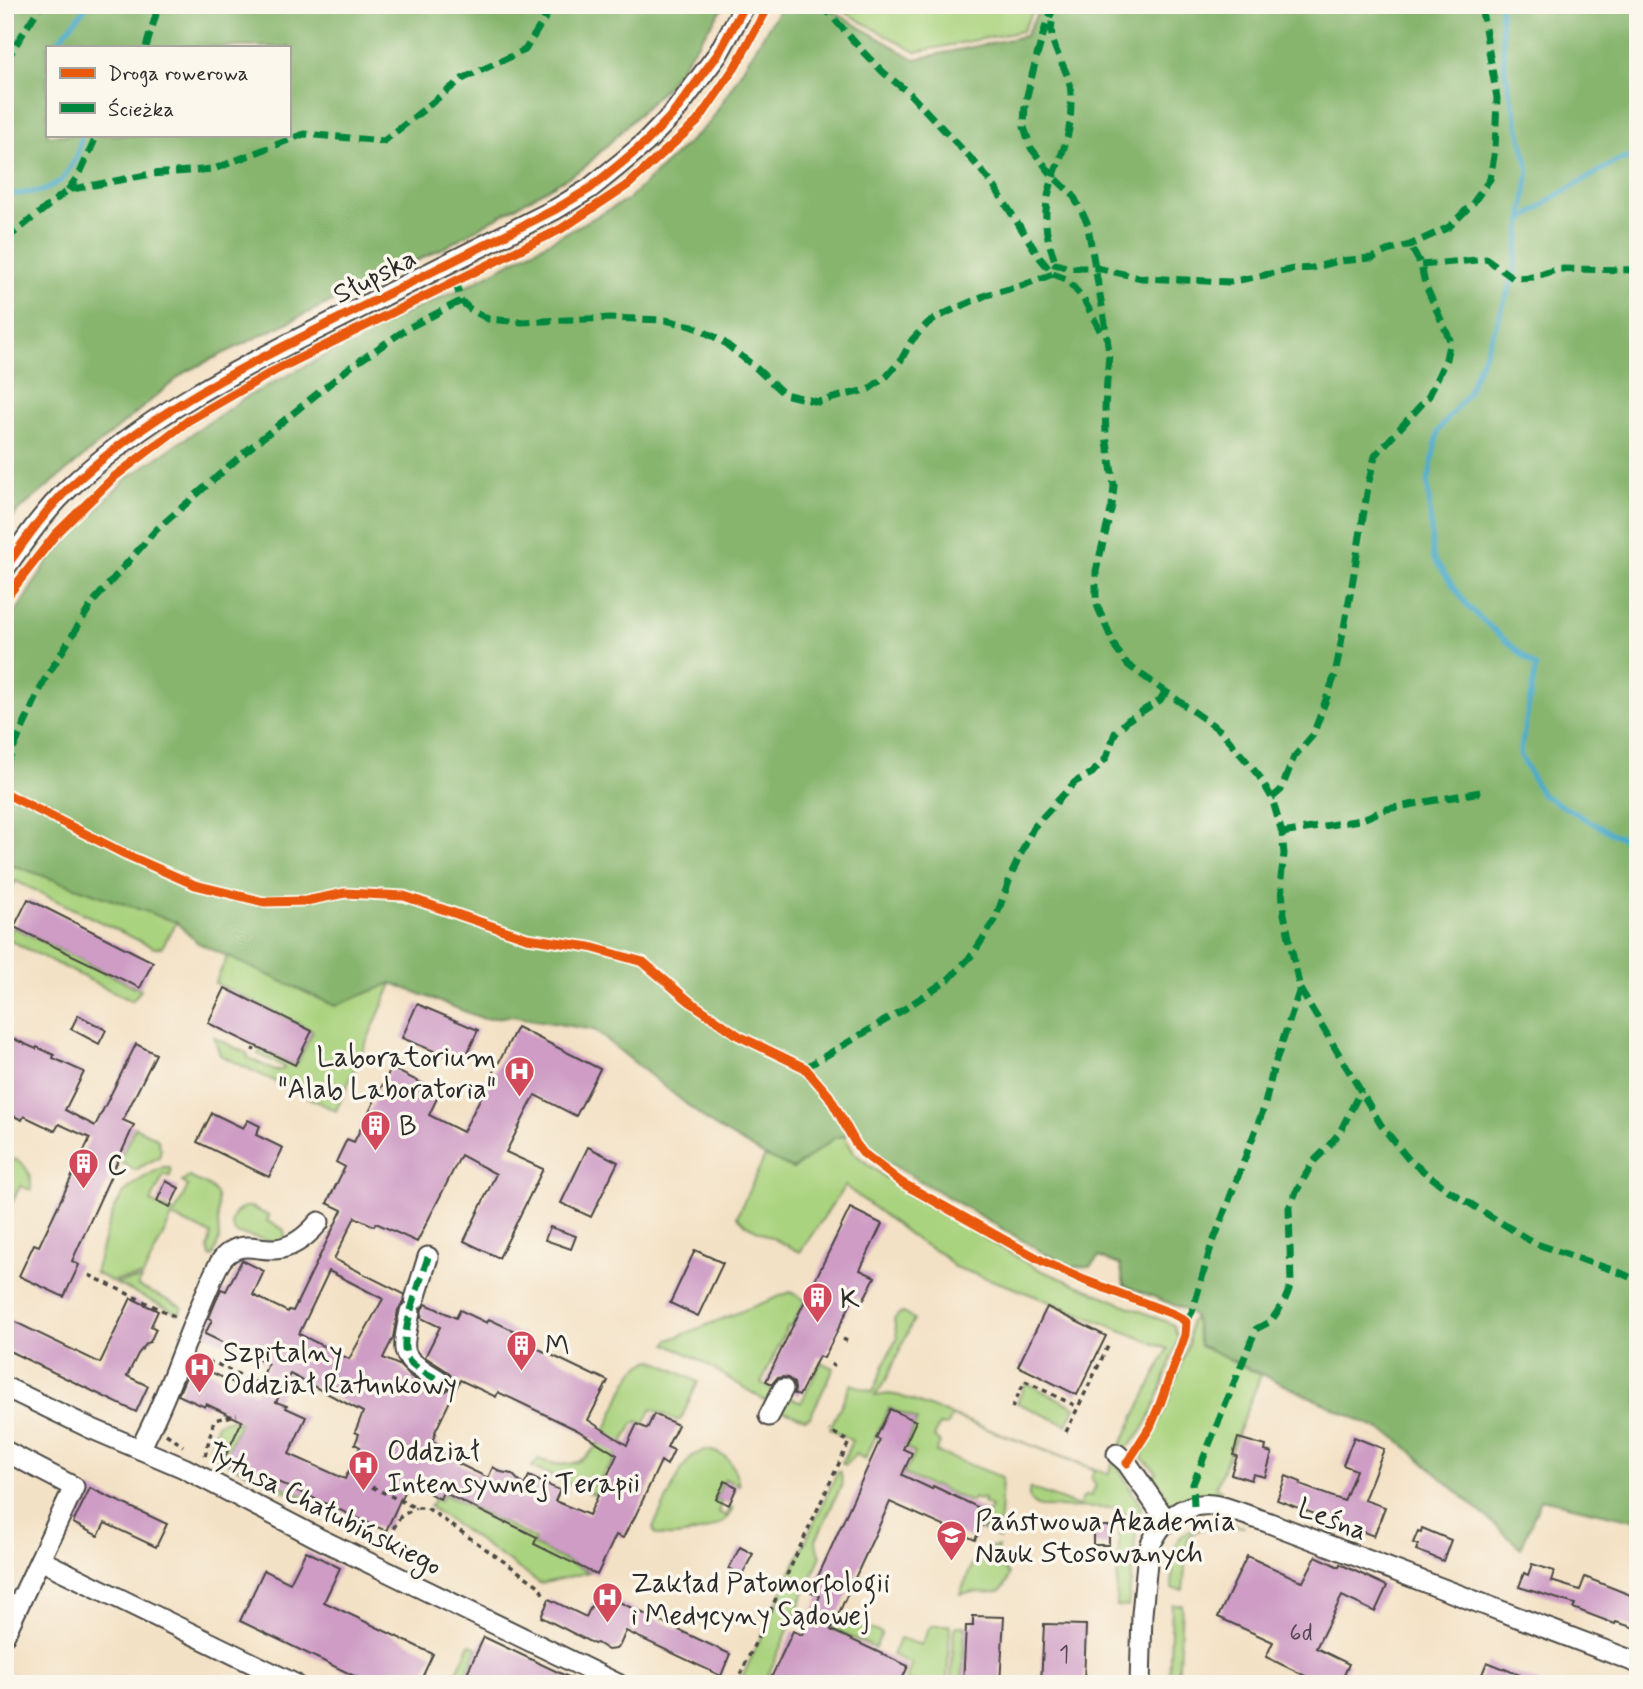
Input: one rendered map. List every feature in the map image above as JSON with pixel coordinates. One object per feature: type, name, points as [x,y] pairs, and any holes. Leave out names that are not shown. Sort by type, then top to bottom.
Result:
[{"type":"street","name":"Słupska","points":[[5,568],[51,507],[98,462],[205,388],[258,358],[556,209],[589,189],[646,142],[673,114],[718,54],[745,5]]},
{"type":"street","points":[[140,1449],[215,1273],[225,1256],[243,1247],[278,1249],[300,1240],[319,1222]]},
{"type":"street","points":[[428,1257],[405,1332],[404,1352],[410,1362],[440,1381]]},
{"type":"street","name":"Tytusa Chałubińskiego","points":[[5,1387],[226,1489],[265,1512],[618,1684]]},
{"type":"street","points":[[769,1416],[783,1389]]},
{"type":"street","points":[[5,1451],[74,1487],[5,1634]]},
{"type":"street","points":[[1117,1454],[1127,1463],[1166,1520],[1154,1536],[1148,1552],[1142,1614],[1140,1684]]},
{"type":"street","name":"Leśna","points":[[1166,1520],[1194,1506],[1223,1507],[1638,1663]]},
{"type":"street","points":[[40,1560],[295,1684]]},
{"type":"path","points":[[89,1275],[181,1319]]},
{"type":"path","points":[[1066,1432],[1109,1344]]},
{"type":"path","points":[[193,1356],[217,1364],[269,1389]]},
{"type":"path","points":[[1012,1408],[1025,1381],[1078,1407]]},
{"type":"path","points":[[205,1456],[214,1420],[237,1415]]},
{"type":"path","points":[[736,1684],[849,1442],[829,1430]]},
{"type":"path","points":[[373,1487],[416,1508],[427,1508],[539,1586],[544,1596]]},
{"type":"path","points":[[388,1537],[401,1516],[416,1508]]},
{"type":"green space","points":[[5,5],[725,5],[667,86],[584,168],[445,247],[185,372],[16,513],[5,531]]},
{"type":"green space","points":[[782,5],[834,5],[831,10],[915,59],[1025,36],[1042,5],[1638,5],[1638,1521],[1541,1499],[1521,1548],[1395,1437],[1200,1345],[1194,1317],[1184,1309],[1124,1285],[1120,1265],[1099,1257],[1090,1266],[1072,1267],[879,1157],[853,1132],[836,1137],[793,1169],[711,1124],[594,1030],[511,1016],[484,1019],[392,983],[335,1006],[198,943],[176,922],[15,866],[5,870],[5,630],[46,564],[126,479],[246,397],[407,313],[469,285],[627,200],[710,122]]},
{"type":"green space","points":[[839,5],[1037,5],[1022,31],[916,52],[837,8]]},
{"type":"green space","points":[[15,866],[177,922],[162,947],[154,948],[16,881],[5,899],[5,870]]},
{"type":"green space","points":[[13,927],[141,990],[132,1001],[7,939]]},
{"type":"green space","points":[[227,957],[322,982],[392,984],[336,1111],[220,1055],[214,1037],[275,1071],[284,1069],[283,1066],[258,1054],[260,1049],[296,1066],[313,1031],[215,983]]},
{"type":"green space","points":[[135,1127],[157,1138],[161,1149],[159,1157],[135,1170],[119,1161]]},
{"type":"green space","points":[[844,1136],[855,1154],[904,1192],[1038,1269],[1174,1325],[1176,1334],[1180,1336],[1158,1398],[1133,1442],[1123,1449],[1120,1447],[1168,1349],[954,1267],[943,1255],[919,1242],[845,1186],[800,1252],[746,1225],[737,1216],[765,1156],[793,1169],[836,1137]]},
{"type":"green space","points":[[5,1158],[22,1163],[30,1177],[31,1190],[20,1186],[5,1218],[5,1178],[10,1169],[5,1166]]},
{"type":"green space","points":[[163,1167],[169,1167],[170,1177],[164,1174],[151,1202],[175,1213],[188,1186],[182,1182],[189,1177],[209,1186],[215,1192],[219,1240],[213,1257],[208,1249],[211,1234],[172,1217],[143,1276],[111,1281],[95,1273],[107,1230],[120,1199],[134,1184]]},
{"type":"green space","points":[[244,1207],[251,1207],[269,1216],[267,1221],[283,1229],[285,1235],[282,1241],[273,1242],[236,1233],[232,1218]]},
{"type":"green space","points":[[141,1279],[138,1286],[182,1307],[179,1314],[114,1283]]},
{"type":"green space","points":[[790,1292],[805,1300],[791,1327],[788,1326],[761,1383],[778,1392],[772,1400],[764,1400],[696,1358],[667,1344],[669,1340]]},
{"type":"green space","points":[[903,1313],[914,1319],[886,1380],[875,1396],[900,1396],[1108,1474],[1114,1460],[1141,1507],[1140,1514],[1121,1514],[1121,1508],[1037,1506],[1030,1500],[1030,1488],[1079,1506],[1084,1496],[1091,1496],[1096,1485],[1091,1479],[1094,1469],[952,1416],[948,1425],[939,1425],[934,1437],[940,1443],[936,1452],[1002,1477],[999,1539],[981,1530],[989,1519],[986,1517],[991,1507],[983,1503],[984,1499],[973,1498],[971,1502],[904,1474],[915,1453],[905,1447],[917,1420],[889,1408],[865,1459],[856,1454],[845,1465],[842,1463],[852,1441],[830,1428],[851,1384],[873,1392],[897,1339],[894,1319]]},
{"type":"green space","points":[[1194,1317],[1200,1346],[1261,1375],[1216,1487],[1221,1490],[1219,1498],[1202,1496],[1171,1504],[1163,1500],[1152,1486],[1151,1480],[1157,1472],[1142,1458],[1145,1445],[1166,1408],[1189,1341],[1190,1322]]},
{"type":"green space","points":[[654,1360],[698,1382],[681,1419],[677,1421],[652,1409],[644,1424],[638,1421],[633,1424],[594,1495],[532,1467],[538,1459],[564,1465],[584,1458],[598,1443],[627,1382],[639,1367]]},
{"type":"green space","points":[[821,1362],[834,1368],[810,1417],[805,1419],[782,1410],[784,1394],[801,1403]]},
{"type":"green space","points":[[1026,1383],[1075,1407],[1067,1425],[1017,1403]]},
{"type":"green space","points":[[227,1420],[240,1422],[223,1460],[332,1508],[329,1513],[213,1456],[210,1449],[217,1423]]},
{"type":"green space","points":[[705,1450],[725,1456],[735,1471],[739,1485],[725,1479],[715,1499],[722,1502],[718,1512],[726,1516],[730,1507],[733,1508],[730,1514],[717,1526],[700,1532],[670,1536],[655,1534],[653,1527],[683,1467],[692,1456]]},
{"type":"green space","points":[[838,1471],[841,1472],[842,1484],[816,1540],[821,1556],[766,1684],[739,1684]]},
{"type":"green space","points":[[443,1494],[535,1539],[533,1545],[589,1572],[541,1584],[430,1507],[435,1498],[440,1501]]},
{"type":"green space","points":[[1120,1520],[1137,1524],[1128,1607],[1116,1606]]},
{"type":"green space","points":[[1210,1522],[1245,1527],[1209,1525],[1188,1536],[1183,1590],[1172,1589],[1174,1547],[1180,1537]]},
{"type":"green space","points":[[991,1547],[998,1547],[997,1568],[1004,1568],[1009,1574],[1005,1586],[994,1592],[960,1594],[975,1558]]},
{"type":"green space","points":[[1172,1605],[1182,1605],[1178,1684],[1169,1684]]},
{"type":"green space","points":[[823,1614],[882,1633],[875,1648],[819,1623]]},
{"type":"green space","points":[[956,1626],[965,1626],[962,1684],[951,1684]]},
{"type":"green space","points":[[930,1627],[950,1627],[947,1684],[913,1684],[906,1679],[912,1664],[892,1655],[900,1638],[921,1645]]},
{"type":"green space","points":[[470,1644],[478,1648],[467,1673],[491,1684],[451,1684]]},
{"type":"building","points":[[28,899],[153,962],[140,988],[14,927]]},
{"type":"building","points":[[225,988],[312,1031],[295,1065],[208,1023]]},
{"type":"building","points":[[417,1004],[478,1030],[463,1063],[402,1038]]},
{"type":"building","points":[[78,1015],[106,1030],[99,1044],[71,1029]]},
{"type":"building","points":[[517,1027],[600,1069],[576,1116],[535,1095],[506,1152],[543,1169],[499,1258],[464,1241],[496,1174],[461,1155],[417,1242],[376,1223],[374,1226],[355,1217],[334,1259],[404,1294],[393,1338],[383,1358],[399,1365],[433,1391],[446,1391],[451,1387],[452,1381],[447,1371],[425,1357],[440,1327],[421,1318],[426,1304],[456,1318],[460,1310],[487,1323],[489,1319],[525,1336],[522,1341],[608,1381],[588,1420],[627,1445],[637,1424],[647,1429],[654,1414],[678,1425],[667,1447],[674,1450],[667,1465],[661,1461],[632,1523],[623,1538],[616,1535],[597,1575],[534,1544],[537,1537],[443,1492],[440,1499],[408,1483],[386,1531],[224,1459],[242,1421],[206,1404],[205,1407],[178,1395],[192,1363],[255,1393],[268,1364],[205,1334],[212,1320],[209,1318],[213,1308],[221,1289],[226,1291],[242,1260],[264,1271],[253,1295],[288,1312],[293,1311],[342,1210],[327,1203],[345,1167],[336,1162],[347,1139],[354,1142],[391,1068],[440,1092],[429,1115],[463,1132]],"holes":[[[329,1271],[383,1299],[349,1359],[299,1334]],[[290,1374],[363,1412],[355,1432],[359,1434],[355,1444],[360,1447],[345,1479],[289,1454],[306,1417],[276,1402]],[[460,1380],[496,1397],[498,1392],[577,1430],[617,1455],[589,1515],[555,1501],[560,1490],[547,1483],[529,1476],[524,1486],[512,1474],[493,1467],[488,1478],[457,1463],[460,1456],[432,1441]]]},
{"type":"building","points":[[5,1035],[36,1049],[37,1047],[54,1055],[53,1058],[84,1072],[65,1110],[95,1126],[136,1044],[156,1054],[123,1120],[134,1125],[72,1261],[79,1265],[64,1297],[19,1276],[34,1244],[39,1246],[90,1138],[59,1124],[55,1131],[24,1116],[22,1120],[5,1112]]},
{"type":"building","points":[[212,1113],[243,1128],[248,1120],[260,1126],[256,1135],[283,1148],[269,1177],[197,1142]]},
{"type":"building","points":[[588,1147],[618,1162],[591,1217],[561,1203]]},
{"type":"building","points":[[166,1181],[179,1188],[170,1207],[157,1201]]},
{"type":"building","name":"K","points":[[850,1208],[882,1224],[860,1270],[875,1277],[863,1301],[854,1297],[824,1358],[819,1356],[799,1396],[794,1394],[794,1383],[788,1378],[777,1378],[772,1384],[766,1381]]},
{"type":"building","points":[[550,1227],[576,1236],[571,1249],[545,1240]]},
{"type":"building","points":[[695,1250],[723,1263],[698,1316],[670,1303]]},
{"type":"building","points":[[131,1298],[158,1311],[151,1326],[156,1329],[150,1342],[138,1354],[127,1376],[148,1386],[136,1412],[5,1349],[5,1317],[100,1363]]},
{"type":"building","points":[[1047,1307],[1106,1336],[1077,1395],[1018,1366]]},
{"type":"building","points":[[890,1409],[916,1421],[903,1449],[912,1453],[902,1475],[932,1489],[933,1486],[988,1512],[975,1540],[890,1502],[831,1630],[908,1666],[900,1684],[778,1684],[770,1680],[793,1631],[802,1635],[820,1596],[811,1592],[880,1440],[876,1438]]},
{"type":"building","points":[[1354,1437],[1384,1449],[1364,1500],[1385,1507],[1374,1536],[1277,1500],[1286,1476],[1301,1482],[1300,1485],[1344,1501],[1356,1470],[1343,1465]]},
{"type":"building","points":[[1238,1438],[1266,1446],[1265,1451],[1272,1453],[1265,1477],[1253,1474],[1251,1480],[1231,1474],[1237,1456],[1233,1455]]},
{"type":"building","points":[[725,1481],[737,1487],[729,1505],[716,1499]]},
{"type":"building","points":[[90,1488],[167,1524],[156,1547],[105,1523],[98,1536],[73,1523]]},
{"type":"building","points":[[1093,1526],[1109,1526],[1109,1545],[1093,1545]]},
{"type":"building","points":[[1422,1528],[1451,1540],[1443,1561],[1416,1550],[1418,1545],[1413,1543]]},
{"type":"building","points":[[740,1547],[753,1554],[742,1575],[729,1568]]},
{"type":"building","points":[[306,1551],[340,1568],[324,1602],[433,1654],[419,1684],[371,1684],[240,1621],[264,1570],[290,1583]]},
{"type":"building","points":[[1247,1556],[1303,1582],[1316,1556],[1387,1586],[1375,1612],[1342,1596],[1316,1648],[1349,1664],[1340,1684],[1322,1684],[1266,1657],[1273,1642],[1218,1617]]},
{"type":"building","points":[[1532,1564],[1554,1571],[1551,1581],[1580,1590],[1585,1577],[1638,1598],[1638,1629],[1616,1622],[1615,1624],[1573,1608],[1575,1604],[1519,1587],[1524,1573],[1528,1575]]},
{"type":"building","points":[[598,1592],[730,1654],[721,1676],[626,1631],[620,1645],[616,1649],[608,1650],[541,1617],[549,1599],[586,1617]]},
{"type":"building","points":[[973,1616],[1004,1617],[1000,1684],[963,1684],[966,1626],[973,1626]]},
{"type":"building","points":[[1044,1624],[1086,1625],[1084,1684],[1041,1684]]},
{"type":"building","points":[[484,1637],[583,1684],[491,1684],[467,1673]]},
{"type":"building","points":[[1487,1662],[1540,1683],[1540,1684],[1478,1684]]},
{"type":"waterway","points":[[54,46],[88,5]]},
{"type":"waterway","points":[[1500,5],[1505,71],[1529,170],[1513,278],[1493,334],[1466,396],[1438,431],[1428,483],[1433,557],[1469,608],[1536,667],[1520,754],[1541,794],[1638,846]]},
{"type":"waterway","points":[[5,189],[16,194],[42,191],[62,180],[76,159],[82,136]]},
{"type":"waterway","points":[[1522,221],[1553,198],[1619,160],[1638,156]]},
{"type":"marked path","points":[[5,62],[41,5]]},
{"type":"marked path","points":[[146,46],[159,5]]},
{"type":"marked path","points":[[5,240],[68,190],[151,174],[214,169],[304,134],[384,141],[462,79],[525,50],[553,5]]},
{"type":"marked path","points":[[820,5],[865,54],[910,94],[976,164],[994,186],[1040,258],[1053,274],[1066,279],[1083,298],[1103,336]]},
{"type":"marked path","points":[[1055,5],[1036,59],[1025,104],[1024,127],[1031,148],[1053,176],[1073,195],[1087,222],[1106,329],[1109,353],[1106,435],[1114,486],[1112,506],[1096,571],[1096,603],[1116,649],[1128,665],[1221,731],[1259,776],[1272,798],[1282,833],[1284,854],[1281,878],[1284,914],[1300,989],[1273,1070],[1264,1108],[1210,1250],[1186,1327]]},
{"type":"marked path","points":[[455,280],[461,301],[488,319],[522,322],[610,318],[665,320],[692,326],[721,340],[784,394],[818,402],[869,389],[887,376],[901,360],[912,340],[928,323],[986,295],[1053,274],[1056,264],[1069,268],[1096,268],[1142,278],[1230,282],[1338,261],[1372,258],[1410,245],[1449,227],[1473,203],[1490,179],[1495,150],[1497,98],[1481,5]]},
{"type":"marked path","points":[[1052,22],[1053,41],[1071,94],[1068,133],[1050,189],[1046,211],[1047,233],[1056,264]]},
{"type":"marked path","points":[[68,190],[80,173],[97,136]]},
{"type":"marked path","points":[[1272,798],[1281,790],[1294,757],[1313,735],[1335,675],[1375,456],[1429,396],[1446,359],[1450,340],[1425,284],[1421,265],[1410,245]]},
{"type":"marked path","points":[[1421,265],[1487,259],[1513,278],[1533,277],[1559,269],[1638,270]]},
{"type":"marked path","points":[[5,767],[44,681],[93,602],[155,531],[245,452],[349,368],[408,328],[461,301]]},
{"type":"marked path","points":[[805,1068],[906,1008],[950,978],[973,954],[995,920],[1012,873],[1033,828],[1075,782],[1092,773],[1106,758],[1115,733],[1128,720],[1160,700],[1166,691]]},
{"type":"marked path","points":[[1282,833],[1360,820],[1387,809],[1486,791]]},
{"type":"marked path","points":[[1300,989],[1381,1125],[1409,1160],[1448,1190],[1534,1243],[1638,1281]]},
{"type":"marked path","points":[[1194,1506],[1193,1484],[1256,1329],[1271,1321],[1284,1302],[1291,1285],[1289,1208],[1313,1162],[1340,1132],[1361,1090]]},
{"type":"marked path","points":[[428,1257],[407,1324],[405,1350],[414,1365],[440,1381]]},
{"type":"cycle path","points":[[5,568],[68,489],[97,463],[159,417],[225,377],[556,209],[589,189],[646,142],[673,114],[718,54],[745,5]]},
{"type":"cycle path","points":[[5,599],[55,535],[114,477],[189,420],[274,371],[561,229],[629,184],[697,122],[735,67],[769,5]]},
{"type":"cycle path","points":[[5,793],[125,854],[195,885],[264,902],[306,901],[345,893],[404,896],[527,938],[590,947],[643,962],[689,1001],[739,1036],[805,1068],[829,1096],[863,1153],[902,1183],[1044,1262],[1173,1314],[1186,1322],[1185,1335],[1160,1404],[1150,1427],[1127,1463]]},
{"type":"place","name":"Laboratorium \"Alab Laboratoria\"","points":[[519,1099]]},
{"type":"place","name":"B","points":[[376,1152]]},
{"type":"place","name":"C","points":[[84,1191]]},
{"type":"place","name":"K","points":[[817,1325]]},
{"type":"place","name":"M","points":[[522,1372]]},
{"type":"place","name":"Szpitalny Oddział Ratunkowy","points":[[200,1394]]},
{"type":"place","name":"Oddział Intensywnej Terapii","points":[[364,1493]]},
{"type":"place","name":"Państwowa Akademia Nauk Stosowanych","points":[[952,1563]]},
{"type":"place","name":"Zakład Patomorfologii i Medycyny Sądowej","points":[[608,1625]]}]
